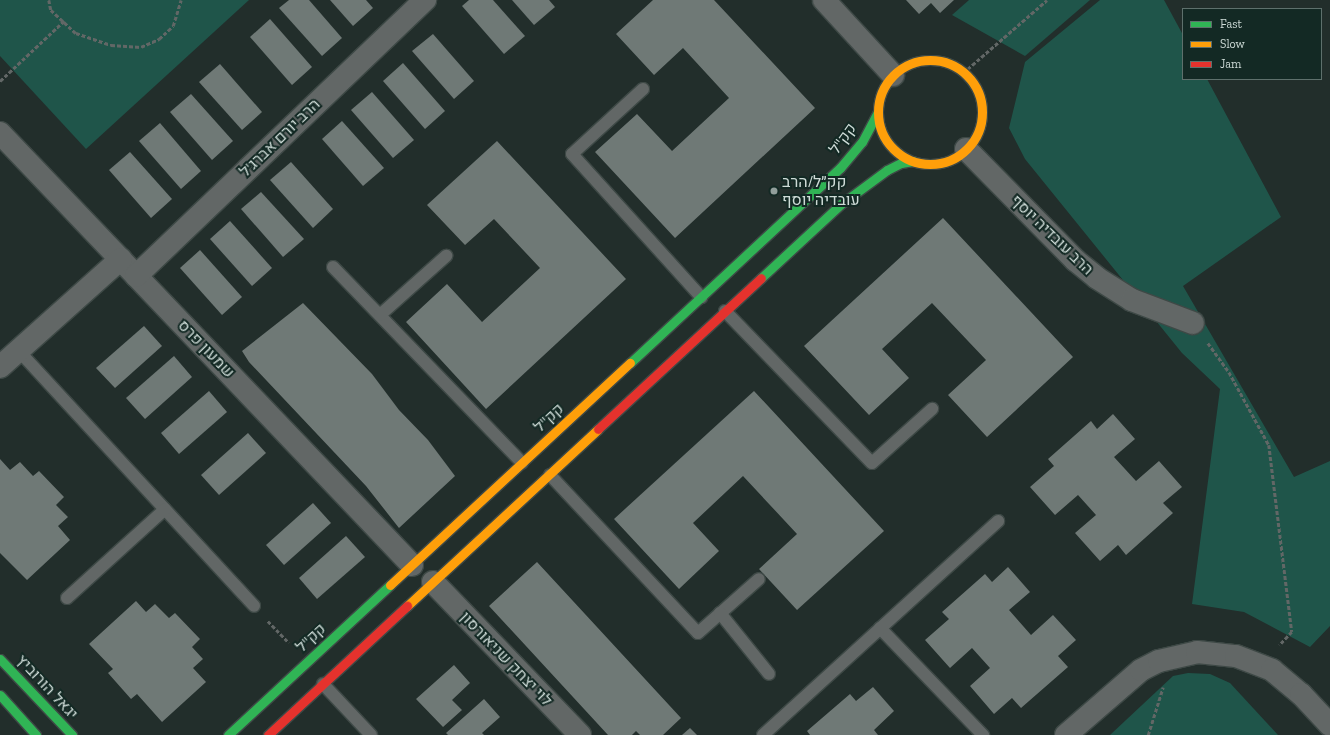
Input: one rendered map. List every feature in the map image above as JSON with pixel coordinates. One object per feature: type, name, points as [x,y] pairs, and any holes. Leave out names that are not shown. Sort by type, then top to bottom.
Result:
[{"type":"street","name":"הרב יורם אברג'ל","points":[[136,276],[425,0]]},
{"type":"street","points":[[824,0],[893,75]]},
{"type":"street","points":[[926,61],[945,63],[963,73],[974,85],[981,107],[978,130],[966,149],[945,162],[930,164],[913,161],[899,154],[888,143],[880,128],[878,112],[883,89],[893,75],[905,67],[926,61]]},
{"type":"street","name":"קק\"ל","points":[[228,735],[843,165],[862,142],[878,112]]},
{"type":"street","name":"שמעון פרס","points":[[0,133],[412,565]]},
{"type":"street","name":"הרב עובדיה יוסף","points":[[966,149],[1086,270],[1132,300],[1193,323]]},
{"type":"street","points":[[268,735],[725,311],[867,183],[894,166],[913,161]]},
{"type":"street","points":[[0,366],[121,259]]},
{"type":"street","name":"לוי יצחק שניאורסון","points":[[433,582],[580,735]]},
{"type":"street","points":[[1066,735],[1125,682],[1159,661],[1197,652],[1236,656],[1262,665],[1288,681],[1330,726]]},
{"type":"street","name":"יגאל הורוביץ","points":[[0,659],[72,735]]},
{"type":"street","points":[[0,695],[36,735]]},
{"type":"lane","points":[[643,89],[572,154],[701,297]]},
{"type":"lane","points":[[380,315],[446,256]]},
{"type":"lane","points":[[333,267],[522,463]]},
{"type":"lane","points":[[725,311],[872,463],[932,409]]},
{"type":"lane","points":[[18,350],[254,606]]},
{"type":"lane","points":[[550,474],[698,633],[759,579]]},
{"type":"lane","points":[[66,598],[165,509]]},
{"type":"lane","points":[[763,735],[998,521]]},
{"type":"lane","points":[[720,613],[768,674]]},
{"type":"lane","points":[[880,628],[983,735]]},
{"type":"lane","points":[[323,684],[371,735]]},
{"type":"path","points":[[49,0],[51,10],[76,33],[111,45],[141,47],[160,40],[173,26],[180,0]]},
{"type":"path","points":[[963,73],[1047,0]]},
{"type":"path","points":[[0,81],[64,21]]},
{"type":"path","points":[[1193,323],[1229,372],[1269,445],[1292,632],[1262,665]]},
{"type":"path","points":[[254,606],[307,663]]},
{"type":"path","points":[[1148,735],[1164,689],[1159,661]]},
{"type":"green space","points":[[0,0],[249,0],[86,149],[0,56]]},
{"type":"green space","points":[[969,0],[1090,0],[1025,56],[952,15]]},
{"type":"green space","points":[[1100,0],[1164,0],[1182,33],[1182,80],[1208,80],[1281,217],[1183,286],[1294,477],[1330,461],[1330,626],[1310,647],[1244,612],[1192,604],[1220,389],[1182,353],[1025,159],[1009,128],[1025,62]]},
{"type":"green space","points":[[1188,673],[1210,674],[1230,683],[1278,735],[1110,735],[1173,676]]},
{"type":"building","points":[[289,0],[309,0],[342,38],[322,56],[279,8]]},
{"type":"building","points":[[330,0],[366,0],[373,8],[353,26]]},
{"type":"building","points":[[469,0],[493,0],[525,36],[504,54],[462,6]]},
{"type":"building","points":[[512,0],[549,0],[555,7],[534,25]]},
{"type":"building","points":[[653,0],[714,0],[815,108],[675,238],[595,152],[637,114],[672,151],[729,98],[683,48],[654,75],[616,34]]},
{"type":"building","points":[[906,0],[954,0],[940,13],[931,3],[919,14]]},
{"type":"building","points":[[270,19],[312,67],[292,85],[250,37]]},
{"type":"building","points":[[433,34],[474,81],[454,99],[412,51]]},
{"type":"building","points":[[403,63],[445,111],[425,129],[383,81]]},
{"type":"building","points":[[220,64],[262,112],[242,130],[199,82]]},
{"type":"building","points":[[372,92],[414,140],[393,158],[351,110]]},
{"type":"building","points":[[191,94],[233,141],[212,160],[170,112]]},
{"type":"building","points":[[342,121],[384,168],[363,186],[322,139]]},
{"type":"building","points":[[160,123],[201,171],[181,189],[139,141]]},
{"type":"building","points":[[497,141],[626,279],[486,409],[406,322],[447,284],[482,322],[540,268],[494,219],[465,245],[427,205]]},
{"type":"building","points":[[130,152],[172,199],[151,218],[109,170]]},
{"type":"building","points":[[291,162],[333,209],[313,228],[270,180]]},
{"type":"building","points":[[261,192],[304,239],[283,257],[241,209]]},
{"type":"building","points":[[943,218],[1073,357],[987,437],[948,395],[986,360],[932,303],[882,349],[909,378],[869,415],[804,346]]},
{"type":"building","points":[[230,221],[272,268],[252,286],[210,239]]},
{"type":"building","points":[[200,250],[242,297],[222,315],[180,268]]},
{"type":"building","points":[[303,303],[372,374],[399,410],[428,440],[455,476],[399,528],[366,486],[249,362],[242,351]]},
{"type":"building","points":[[144,326],[162,346],[115,388],[96,368]]},
{"type":"building","points":[[174,356],[192,377],[145,419],[126,398]]},
{"type":"building","points":[[209,391],[227,412],[179,454],[161,433]]},
{"type":"building","points":[[754,391],[884,531],[797,610],[759,569],[797,534],[743,476],[693,523],[719,551],[679,589],[614,519]]},
{"type":"building","points":[[1113,414],[1135,439],[1114,457],[1136,481],[1159,461],[1182,487],[1163,503],[1173,513],[1126,555],[1118,545],[1100,561],[1075,533],[1096,515],[1078,495],[1055,515],[1030,487],[1054,466],[1048,459],[1091,421],[1097,429]]},
{"type":"building","points":[[248,433],[266,453],[219,495],[201,475]]},
{"type":"building","points":[[0,459],[10,470],[20,462],[33,476],[39,471],[64,497],[56,505],[68,517],[58,526],[70,540],[27,580],[0,553]]},
{"type":"building","points":[[313,503],[331,523],[284,565],[266,545]]},
{"type":"building","points":[[346,536],[365,557],[317,599],[299,578]]},
{"type":"building","points":[[537,562],[681,718],[663,735],[640,735],[636,731],[632,735],[608,735],[489,606]]},
{"type":"building","points":[[1008,567],[1030,592],[1009,610],[1031,635],[1053,615],[1076,640],[1058,656],[1068,667],[1021,708],[1012,698],[994,714],[970,686],[990,668],[972,648],[950,668],[925,640],[949,619],[942,612],[985,574],[992,582]]},
{"type":"building","points":[[136,601],[146,612],[155,604],[169,618],[175,613],[200,639],[192,647],[203,659],[193,668],[206,682],[162,722],[137,694],[131,699],[108,673],[113,669],[89,644]]},
{"type":"building","points":[[454,665],[470,683],[452,700],[462,710],[443,727],[416,699]]},
{"type":"building","points":[[873,687],[894,711],[874,730],[878,735],[810,735],[807,731],[850,694],[856,701]]},
{"type":"building","points":[[484,699],[500,717],[482,733],[484,735],[448,735],[446,733]]},
{"type":"building","points":[[690,728],[697,735],[682,735]]},
{"type":"traffic: fast","points":[[630,363],[840,168],[862,142],[878,112]]},
{"type":"traffic: fast","points":[[761,278],[841,204],[887,170],[901,163],[913,161]]},
{"type":"traffic: fast","points":[[228,735],[390,585]]},
{"type":"traffic: fast","points":[[0,659],[72,735]]},
{"type":"traffic: fast","points":[[0,695],[36,735]]},
{"type":"traffic: slow","points":[[930,60],[950,64],[967,75],[978,92],[982,112],[978,132],[967,149],[950,160],[930,164],[910,160],[893,149],[882,132],[878,112],[882,92],[893,75],[910,64],[930,60]]},
{"type":"traffic: slow","points":[[390,585],[630,363]]},
{"type":"traffic: slow","points":[[407,606],[598,429]]},
{"type":"traffic: jam","points":[[598,429],[761,278]]},
{"type":"traffic: jam","points":[[268,735],[407,606]]},
{"type":"place","name":"קק״ל/הרב עובדיה יוסף","points":[[774,191]]}]
